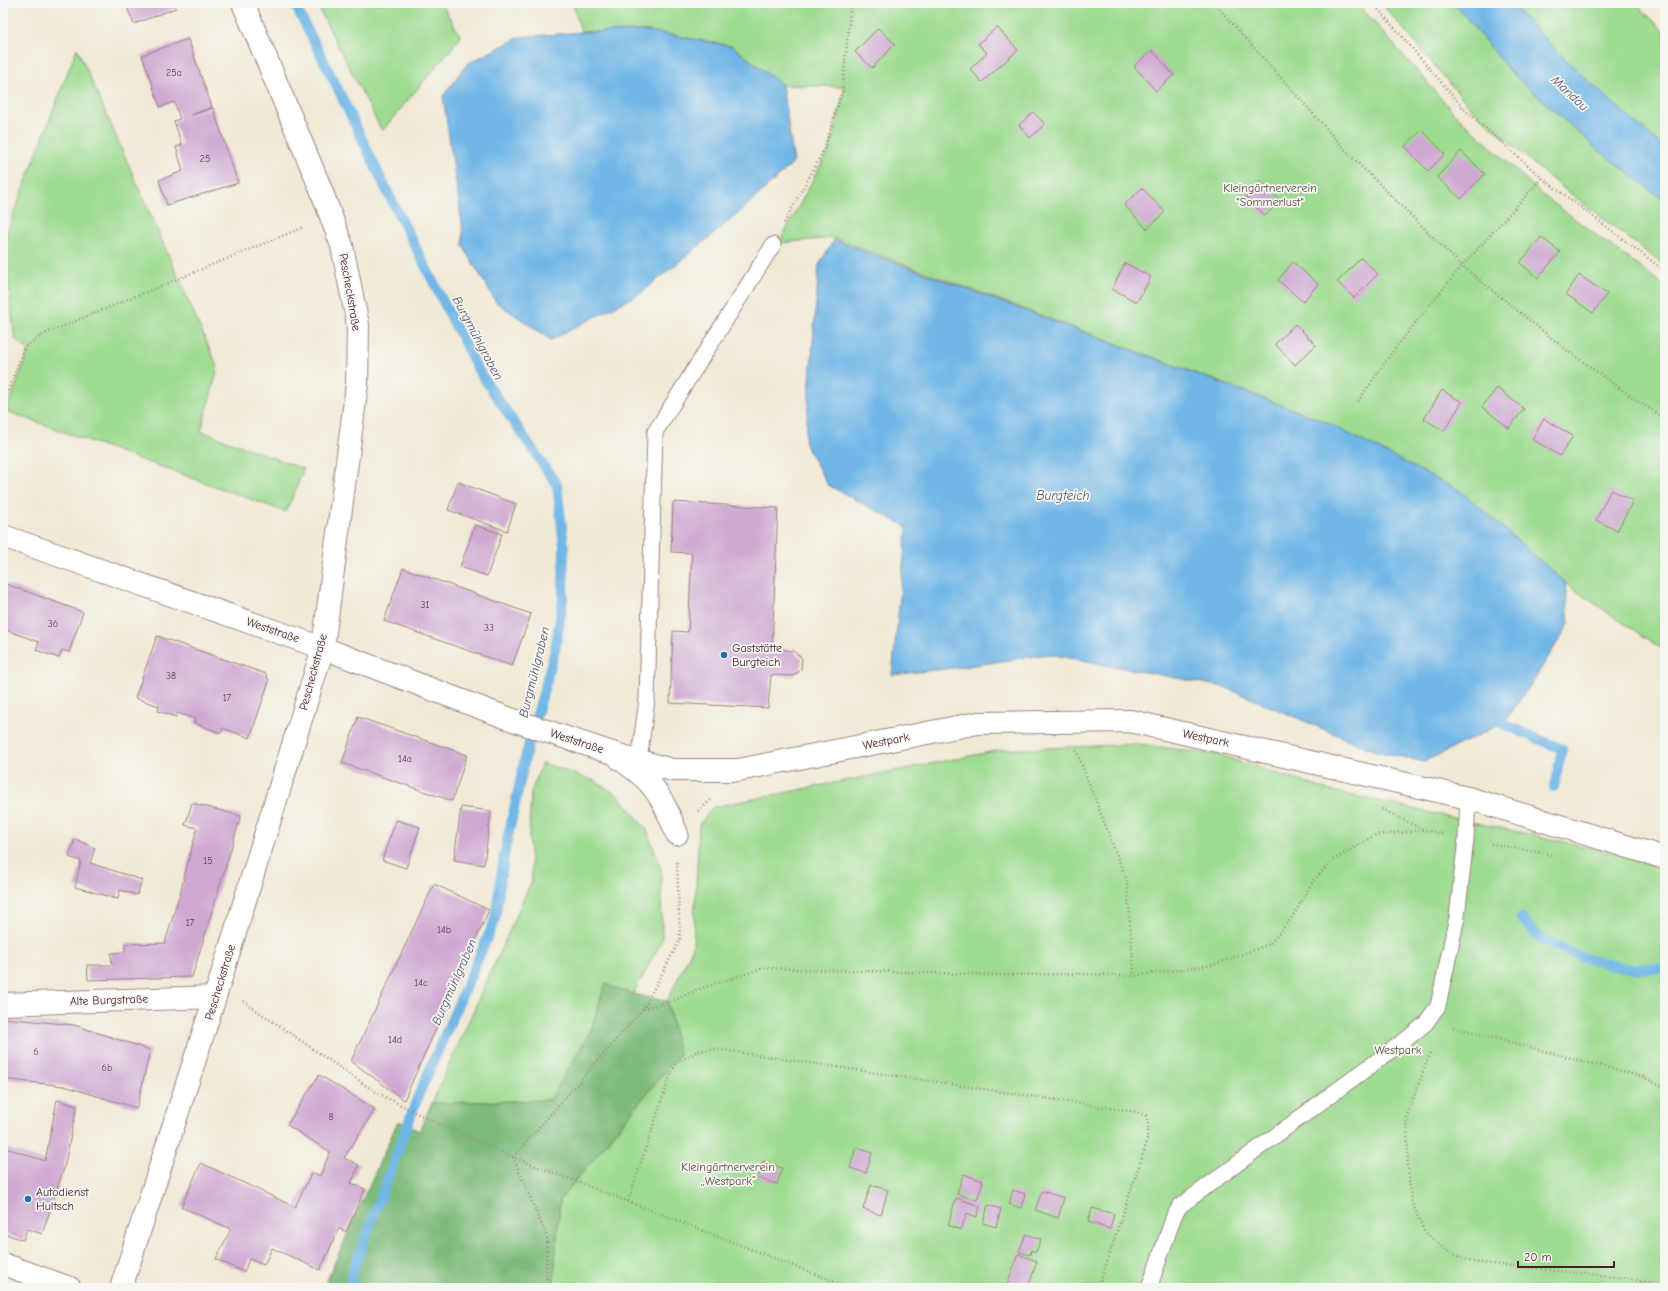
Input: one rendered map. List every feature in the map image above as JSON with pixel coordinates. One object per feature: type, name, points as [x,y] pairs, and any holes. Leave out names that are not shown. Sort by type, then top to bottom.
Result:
[{"type":"street","name":"Pescheckstraße","points":[[121,1288],[215,997],[323,648],[357,385],[358,325],[342,246],[243,3]]},
{"type":"street","name":"Weststraße","points":[[3,536],[323,648],[510,719],[609,752],[672,770],[738,770]]},
{"type":"street","name":"Westpark","points":[[738,770],[978,722],[1130,721],[1468,798],[1665,858]]},
{"type":"street","name":"Weststraße","points":[[609,752],[638,772],[652,785],[668,812],[677,834]]},
{"type":"street","name":"Alte Burgstraße","points":[[3,1004],[215,997]]},
{"type":"street","points":[[3,1264],[70,1288]]},
{"type":"lane","points":[[639,760],[647,699],[655,432],[773,244]]},
{"type":"lane","points":[[1149,1288],[1174,1216],[1180,1206],[1404,1041],[1425,1024],[1438,1006],[1457,917],[1466,839],[1468,798]]},
{"type":"path","points":[[773,244],[824,150],[842,91],[851,3]]},
{"type":"path","points":[[1214,3],[1349,154],[1462,266],[1564,348],[1640,403],[1665,418]]},
{"type":"path","points":[[1373,3],[1466,111],[1542,178],[1665,271]]},
{"type":"path","points":[[1358,401],[1399,343],[1462,266],[1542,178]]},
{"type":"path","points":[[3,402],[25,347],[44,334],[331,216]]},
{"type":"path","points":[[1075,747],[1127,881],[1134,976]]},
{"type":"path","points":[[512,1157],[643,1009],[680,940],[677,834],[685,809],[698,811],[710,800],[718,798]]},
{"type":"path","points":[[1378,807],[1425,830],[1559,856]]},
{"type":"path","points":[[643,1009],[675,1000],[696,990],[764,968],[1004,975],[1083,974],[1134,976],[1213,965],[1270,944],[1293,916],[1313,881],[1332,861],[1376,835],[1425,830]]},
{"type":"path","points":[[215,997],[242,1000],[374,1090],[426,1118],[512,1157],[628,1200],[851,1288]]},
{"type":"path","points":[[1438,1006],[1441,1024],[1643,1077],[1665,1088]]},
{"type":"path","points":[[628,1200],[669,1079],[676,1063],[698,1051],[716,1049],[1137,1112],[1146,1116],[1148,1123],[1145,1148],[1098,1288]]},
{"type":"path","points":[[1431,1051],[1407,1115],[1408,1165],[1411,1200],[1424,1231],[1445,1250],[1472,1262],[1627,1278],[1665,1287]]},
{"type":"path","points":[[512,1157],[548,1237],[546,1288]]},
{"type":"green space","points":[[316,3],[441,3],[461,37],[382,131]]},
{"type":"green space","name":"Kleingärtnerverein \"Sommerlust\"","points":[[573,3],[1357,3],[1454,113],[1545,197],[1665,286],[1665,651],[1324,421],[833,238],[779,243],[830,148],[845,87],[782,85],[732,46],[649,31],[581,32]]},
{"type":"green space","points":[[1381,3],[1454,3],[1511,72],[1597,149],[1665,201],[1665,266],[1545,174],[1470,107]]},
{"type":"green space","points":[[1511,3],[1635,3],[1665,32],[1665,148],[1585,78],[1547,42]]},
{"type":"green space","points":[[77,48],[218,368],[201,431],[304,469],[286,512],[6,411],[29,350],[15,339],[3,242]]},
{"type":"green space","name":"Westpark","points":[[1139,744],[1219,755],[1331,791],[1633,857],[1665,871],[1665,1288],[553,1288],[560,1200],[679,1054],[667,1001],[693,947],[699,825],[713,807],[1000,750]]},
{"type":"green space","points":[[542,763],[595,781],[619,796],[647,830],[661,869],[662,940],[633,994],[605,985],[591,1030],[550,1100],[432,1103],[532,880],[529,836],[531,793]]},
{"type":"green space","points":[[605,984],[633,994],[667,1001],[679,1054],[560,1200],[553,1288],[325,1288],[327,1280],[398,1121],[419,1131],[432,1103],[550,1100],[591,1030]]},
{"type":"water","name":"Mandau","points":[[1454,3],[1510,3],[1585,78],[1665,148],[1665,201],[1597,149],[1511,72]]},
{"type":"water","points":[[649,31],[732,46],[782,85],[794,162],[739,213],[641,293],[551,340],[496,302],[463,246],[462,223],[443,96],[467,64],[520,37],[581,32]]},
{"type":"water","name":"Burgteich","points":[[834,240],[1324,421],[1462,492],[1565,582],[1569,624],[1530,686],[1503,723],[1424,762],[1375,751],[1224,687],[1049,654],[962,667],[892,675],[907,527],[828,485],[805,444],[819,265]]},
{"type":"building","points":[[125,3],[174,3],[176,8],[134,24]]},
{"type":"building","points":[[997,27],[1018,50],[982,82],[970,69],[987,53],[978,44]]},
{"type":"building","points":[[878,28],[895,44],[872,68],[855,52]]},
{"type":"building","points":[[188,39],[212,107],[191,115],[213,108],[238,183],[167,205],[159,180],[183,171],[176,147],[182,145],[174,121],[180,119],[174,102],[160,107],[142,55]]},
{"type":"building","points":[[1152,50],[1174,75],[1156,91],[1134,66]]},
{"type":"building","points":[[1033,112],[1045,124],[1030,138],[1019,125]]},
{"type":"building","points":[[1422,130],[1445,154],[1428,171],[1405,146]]},
{"type":"building","points":[[1461,151],[1485,174],[1461,199],[1437,177]]},
{"type":"building","points":[[1260,180],[1280,201],[1265,216],[1245,195]]},
{"type":"building","points":[[1142,188],[1165,212],[1147,229],[1124,205]]},
{"type":"building","points":[[1541,237],[1560,252],[1538,278],[1520,263]]},
{"type":"building","points":[[1361,258],[1378,274],[1354,298],[1337,282]]},
{"type":"building","points":[[1293,262],[1318,284],[1303,302],[1278,280]]},
{"type":"building","points":[[1125,263],[1151,277],[1137,302],[1112,289]]},
{"type":"building","points":[[1579,275],[1607,294],[1593,313],[1566,294]]},
{"type":"building","points":[[1295,324],[1316,345],[1295,365],[1275,344]]},
{"type":"building","points":[[1497,388],[1524,409],[1509,428],[1482,407]]},
{"type":"building","points":[[1442,390],[1462,402],[1444,431],[1424,419]]},
{"type":"building","points":[[1544,419],[1573,436],[1560,456],[1532,439]]},
{"type":"building","points":[[458,482],[516,504],[507,531],[448,510]]},
{"type":"building","points":[[1611,490],[1633,501],[1617,531],[1596,520]]},
{"type":"building","points":[[673,502],[778,508],[772,648],[793,651],[802,658],[801,670],[793,676],[771,675],[768,708],[670,703],[673,631],[688,632],[692,553],[671,552]]},
{"type":"building","points":[[475,525],[502,534],[487,576],[460,567]]},
{"type":"building","points":[[403,568],[531,614],[512,666],[384,621]]},
{"type":"building","points":[[3,583],[83,612],[69,652],[62,650],[59,658],[36,650],[39,642],[3,629]]},
{"type":"building","points":[[157,636],[266,674],[269,681],[250,738],[223,728],[221,733],[194,723],[196,719],[177,713],[176,717],[158,711],[159,706],[135,698]]},
{"type":"building","points":[[358,717],[467,755],[452,801],[342,763]]},
{"type":"building","points":[[192,803],[241,816],[192,977],[88,980],[87,965],[112,965],[111,953],[125,952],[125,944],[165,943],[197,828],[185,825]]},
{"type":"building","points":[[461,807],[491,811],[484,865],[454,860]]},
{"type":"building","points":[[396,820],[420,827],[406,868],[382,860]]},
{"type":"building","points":[[75,839],[95,848],[90,863],[142,880],[137,895],[120,890],[118,899],[75,887],[81,861],[69,857]]},
{"type":"building","points":[[434,884],[489,910],[404,1100],[351,1061]]},
{"type":"building","points":[[3,1018],[74,1025],[150,1050],[137,1108],[64,1086],[3,1079]]},
{"type":"building","points":[[319,1075],[375,1109],[344,1158],[359,1165],[351,1183],[365,1189],[346,1232],[339,1228],[320,1270],[272,1248],[264,1265],[249,1259],[244,1272],[216,1259],[231,1229],[181,1207],[201,1163],[295,1207],[312,1172],[320,1176],[330,1152],[287,1125]]},
{"type":"building","name":"Autodienst Hultsch","points":[[57,1100],[77,1106],[64,1168],[42,1234],[27,1229],[23,1240],[3,1233],[3,1147],[45,1161]]},
{"type":"building","points":[[856,1147],[872,1153],[866,1173],[850,1168]]},
{"type":"building","points":[[763,1161],[782,1168],[777,1184],[758,1178]]},
{"type":"building","points":[[963,1174],[983,1181],[977,1200],[957,1194]]},
{"type":"building","points":[[871,1185],[888,1190],[881,1215],[863,1209]]},
{"type":"building","points":[[1013,1190],[1025,1194],[1021,1208],[1009,1204]]},
{"type":"building","points":[[1042,1191],[1064,1198],[1058,1218],[1035,1210]]},
{"type":"building","points":[[956,1198],[980,1206],[977,1217],[967,1213],[961,1230],[948,1225]]},
{"type":"building","points":[[988,1205],[1001,1209],[996,1227],[983,1223]]},
{"type":"building","points":[[1092,1208],[1114,1214],[1110,1229],[1088,1222]]},
{"type":"building","points":[[1026,1234],[1041,1239],[1036,1252],[1031,1250],[1030,1255],[1019,1252]]},
{"type":"building","points":[[1018,1254],[1037,1261],[1028,1288],[1006,1288]]},
{"type":"waterway","name":"Burgmühlgraben","points":[[294,3],[478,370],[557,485],[564,546],[563,600],[555,650],[526,754],[504,855],[495,920],[419,1094],[351,1276],[351,1288]]},
{"type":"waterway","points":[[1503,724],[1562,749],[1554,787]]},
{"type":"waterway","points":[[1521,918],[1541,939],[1581,957],[1623,968],[1665,969]]},
{"type":"place","name":"Gaststätte Burgteich","points":[[724,655]]},
{"type":"place","name":"Autodienst Hultsch","points":[[28,1199]]},
{"type":"park label","name":"Kleingärtnerverein „Westpark“","points":[[728,1174]]}]
